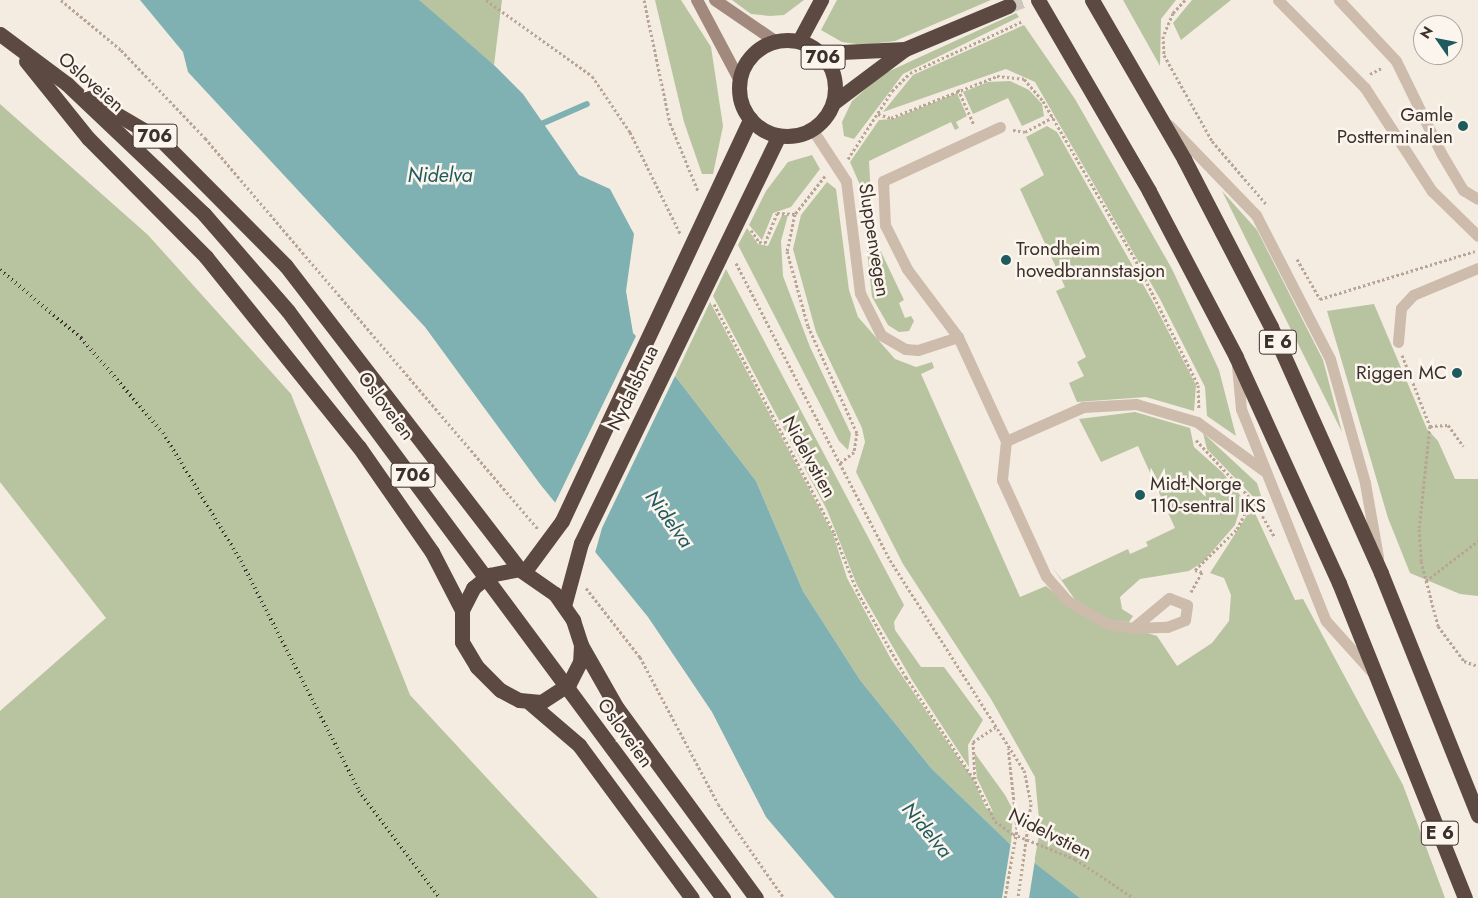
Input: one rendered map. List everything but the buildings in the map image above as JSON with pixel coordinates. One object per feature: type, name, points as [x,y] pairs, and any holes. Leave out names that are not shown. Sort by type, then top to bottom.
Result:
[{"type":"highway","points":[[799,41],[822,0]]},
{"type":"highway","name":"E 6","points":[[1038,0],[1150,191],[1236,357],[1380,681],[1465,898]]},
{"type":"highway","name":"E 6","points":[[1092,0],[1161,117],[1271,327],[1381,574],[1444,726],[1478,815]]},
{"type":"highway","name":"706","points":[[812,129],[832,103],[905,49],[1008,6]]},
{"type":"highway","name":"706","points":[[6,38],[88,138],[206,257],[359,447],[432,552],[462,610]]},
{"type":"highway","name":"Osloveien","points":[[6,38],[67,84],[204,214],[288,311],[722,898]]},
{"type":"highway","name":"706","points":[[740,81],[754,53],[775,41],[799,41],[820,53],[835,81],[832,103]]},
{"type":"highway","name":"706","points":[[820,53],[905,49]]},
{"type":"highway","points":[[740,81],[740,99],[750,119],[779,136],[812,129]]},
{"type":"highway","name":"706","points":[[67,84],[161,140],[229,206],[315,302],[522,570],[564,606],[581,645],[617,708],[756,898]]},
{"type":"highway","name":"Nydalsbrua","points":[[522,570],[562,521],[725,180],[750,119]]},
{"type":"highway","name":"Nydalsbrua","points":[[564,606],[580,542],[749,193],[779,136]]},
{"type":"highway","name":"706","points":[[522,570],[490,575],[473,588],[462,610],[462,642],[477,667],[500,690],[530,702],[579,745],[692,898]]},
{"type":"highway","points":[[530,702],[553,696],[575,675],[581,645]]},
{"type":"street","points":[[697,0],[740,81]]},
{"type":"street","points":[[715,0],[775,41]]},
{"type":"lane","points":[[1278,0],[1365,88],[1432,191],[1478,236]]},
{"type":"lane","points":[[1339,0],[1396,61],[1441,153],[1463,190],[1478,199]]},
{"type":"lane","points":[[1161,117],[1256,215],[1330,359],[1365,483],[1381,574]]},
{"type":"lane","points":[[1000,127],[883,181],[885,225],[907,269],[958,337],[1006,441],[1002,480],[1046,576],[1068,601],[1093,617],[1133,628],[1178,624],[1188,615],[1183,601],[1163,601],[1133,628]]},
{"type":"lane","name":"Sluppenvegen","points":[[812,129],[846,181],[860,293],[880,335],[905,349],[918,350],[958,337]]},
{"type":"lane","points":[[1398,342],[1400,308],[1413,295],[1478,268]]},
{"type":"lane","points":[[1236,357],[1241,409],[1264,471],[1326,621],[1380,681]]},
{"type":"lane","points":[[1006,441],[1083,407],[1136,404],[1197,422],[1264,471]]},
{"type":"path","points":[[61,0],[121,50],[205,138],[542,535]]},
{"type":"path","points":[[486,0],[592,76],[605,91],[682,238]]},
{"type":"path","points":[[1185,0],[1172,13],[1163,36],[1164,55],[1212,142],[1269,208]]},
{"type":"path","points":[[878,114],[891,118],[958,89],[1011,75],[1024,79],[1053,117],[1136,261],[1198,385],[1195,439],[1203,451],[1229,472],[1252,500],[1278,544]]},
{"type":"path","points":[[958,89],[967,109]]},
{"type":"path","points":[[1000,127],[1024,132],[1053,117]]},
{"type":"path","points":[[1291,249],[1320,299],[1478,250]]},
{"type":"path","name":"Nidelvstien","points":[[710,295],[834,533],[858,593],[906,677],[975,781],[995,821],[1008,832],[1075,860],[1134,898]]},
{"type":"path","points":[[1398,342],[1430,426],[1419,529],[1426,581],[1438,626],[1450,646],[1464,661],[1478,666]]},
{"type":"path","points":[[1430,426],[1448,425],[1463,446]]},
{"type":"path","points":[[840,463],[919,610],[1024,770],[1030,823],[1018,898]]},
{"type":"path","points":[[1183,601],[1202,572],[1195,570],[1237,529],[1252,500]]},
{"type":"path","points":[[1426,581],[1478,541]]},
{"type":"path","points":[[580,581],[640,657],[718,804],[784,898]]},
{"type":"path","points":[[975,781],[973,742],[995,727]]},
{"type":"path","points":[[1005,898],[1016,813],[1008,748]]},
{"type":"green space","points":[[419,0],[502,0],[494,65],[423,5]]},
{"type":"green space","points":[[655,0],[681,0],[711,47],[723,126],[713,174],[702,174],[684,122]]},
{"type":"green space","points":[[732,0],[804,0],[784,15],[770,16],[751,14]]},
{"type":"green space","points":[[837,0],[991,0],[895,41],[864,45],[842,42],[821,30]]},
{"type":"green space","points":[[1123,0],[1176,0],[1161,19],[1160,66]]},
{"type":"green space","points":[[1192,0],[1231,0],[1181,40],[1173,23]]},
{"type":"green space","points":[[1016,13],[1019,17],[903,74],[854,139],[844,136],[842,122],[852,101],[883,74]]},
{"type":"green space","points":[[1024,25],[1075,99],[1172,269],[1219,370],[1236,436],[1207,416],[1205,387],[1160,299],[1035,82],[1006,69],[883,112],[913,75]]},
{"type":"green space","points":[[1010,81],[1029,90],[1042,104],[1044,116],[1022,126],[1008,98],[973,114],[963,92],[988,82]]},
{"type":"green space","points":[[957,93],[967,116],[956,122],[959,128],[955,130],[951,122],[869,161],[873,235],[904,300],[899,303],[905,318],[911,316],[914,321],[909,331],[899,332],[888,325],[872,297],[860,185],[850,162],[879,120],[893,119]]},
{"type":"green space","points":[[0,104],[148,235],[291,394],[410,695],[598,898],[0,898],[0,711],[106,618],[0,482]]},
{"type":"green space","points":[[1047,126],[1057,132],[1153,302],[1196,385],[1194,411],[1146,397],[1077,402],[1069,383],[1084,376],[1077,362],[1086,357],[1056,291],[1065,287],[1020,189],[1044,175],[1026,137]]},
{"type":"green space","points":[[812,155],[820,169],[791,207],[773,213],[762,240],[749,225],[766,191],[788,162]]},
{"type":"green space","points":[[827,182],[836,189],[849,290],[858,317],[895,359],[916,367],[932,362],[934,368],[921,374],[1020,597],[1046,586],[1077,612],[1157,636],[1177,666],[1212,643],[1229,621],[1231,595],[1224,578],[1210,573],[1251,509],[1254,511],[1295,600],[1303,599],[1403,785],[1445,898],[1080,898],[1034,863],[1040,830],[1035,777],[991,699],[903,564],[856,472],[865,442],[862,428],[816,332],[793,249],[801,215]]},
{"type":"green space","points":[[1222,191],[1257,230],[1323,360],[1342,432]]},
{"type":"green space","points":[[782,215],[788,215],[781,241],[783,276],[810,347],[851,434],[848,450],[839,441],[738,245],[747,228],[758,244],[768,246]]},
{"type":"green space","points":[[726,269],[904,605],[894,622],[895,630],[921,667],[944,667],[983,720],[968,745],[969,767],[912,680],[857,585],[827,510],[713,296]]},
{"type":"green space","points":[[710,302],[833,534],[847,578],[892,661],[974,781],[986,808],[993,812],[977,778],[974,752],[1005,795],[1013,810],[1011,845],[931,768],[860,680],[803,591],[756,481],[675,376]]},
{"type":"green space","points":[[1374,304],[1427,429],[1438,441],[1455,479],[1478,479],[1478,596],[1460,594],[1410,573],[1388,518],[1327,311]]},
{"type":"green space","points":[[1135,412],[1190,428],[1194,447],[1223,473],[1243,499],[1235,525],[1203,562],[1189,571],[1140,579],[1120,597],[1122,609],[1133,616],[1129,622],[1107,620],[1076,601],[1052,567],[1062,580],[1128,549],[1130,554],[1148,546],[1146,542],[1175,528],[1138,446],[1101,462],[1079,419]]},
{"type":"green space","points":[[1203,433],[1257,483],[1265,509],[1207,449]]},
{"type":"water","name":"Nidelva","points":[[140,0],[419,0],[494,65],[523,94],[579,175],[610,189],[634,234],[626,291],[633,333],[675,376],[756,481],[803,591],[860,680],[931,768],[1011,845],[1080,898],[835,898],[766,817],[712,712],[648,617],[540,484],[425,327],[188,72],[183,52]]},
{"type":"pier","points":[[637,334],[676,374],[602,528],[595,553],[554,505]]},
{"type":"pier","points":[[1011,842],[1035,860],[1029,898],[1002,898]]},
{"type":"waterway","points":[[539,125],[587,104]]},
{"type":"tunnel","points":[[1008,6],[1023,0]]},
{"type":"railway","points":[[0,270],[81,338],[163,433],[241,561],[359,791],[440,898]]},
{"type":"place","name":"Gamle Postterminalen","points":[[1463,126]]},
{"type":"place","name":"Trondheim hovedbrannstasjon","points":[[1006,260]]},
{"type":"place","name":"Riggen MC","points":[[1457,373]]},
{"type":"place","name":"Midt-Norge 110-sentral IKS","points":[[1140,495]]}]
